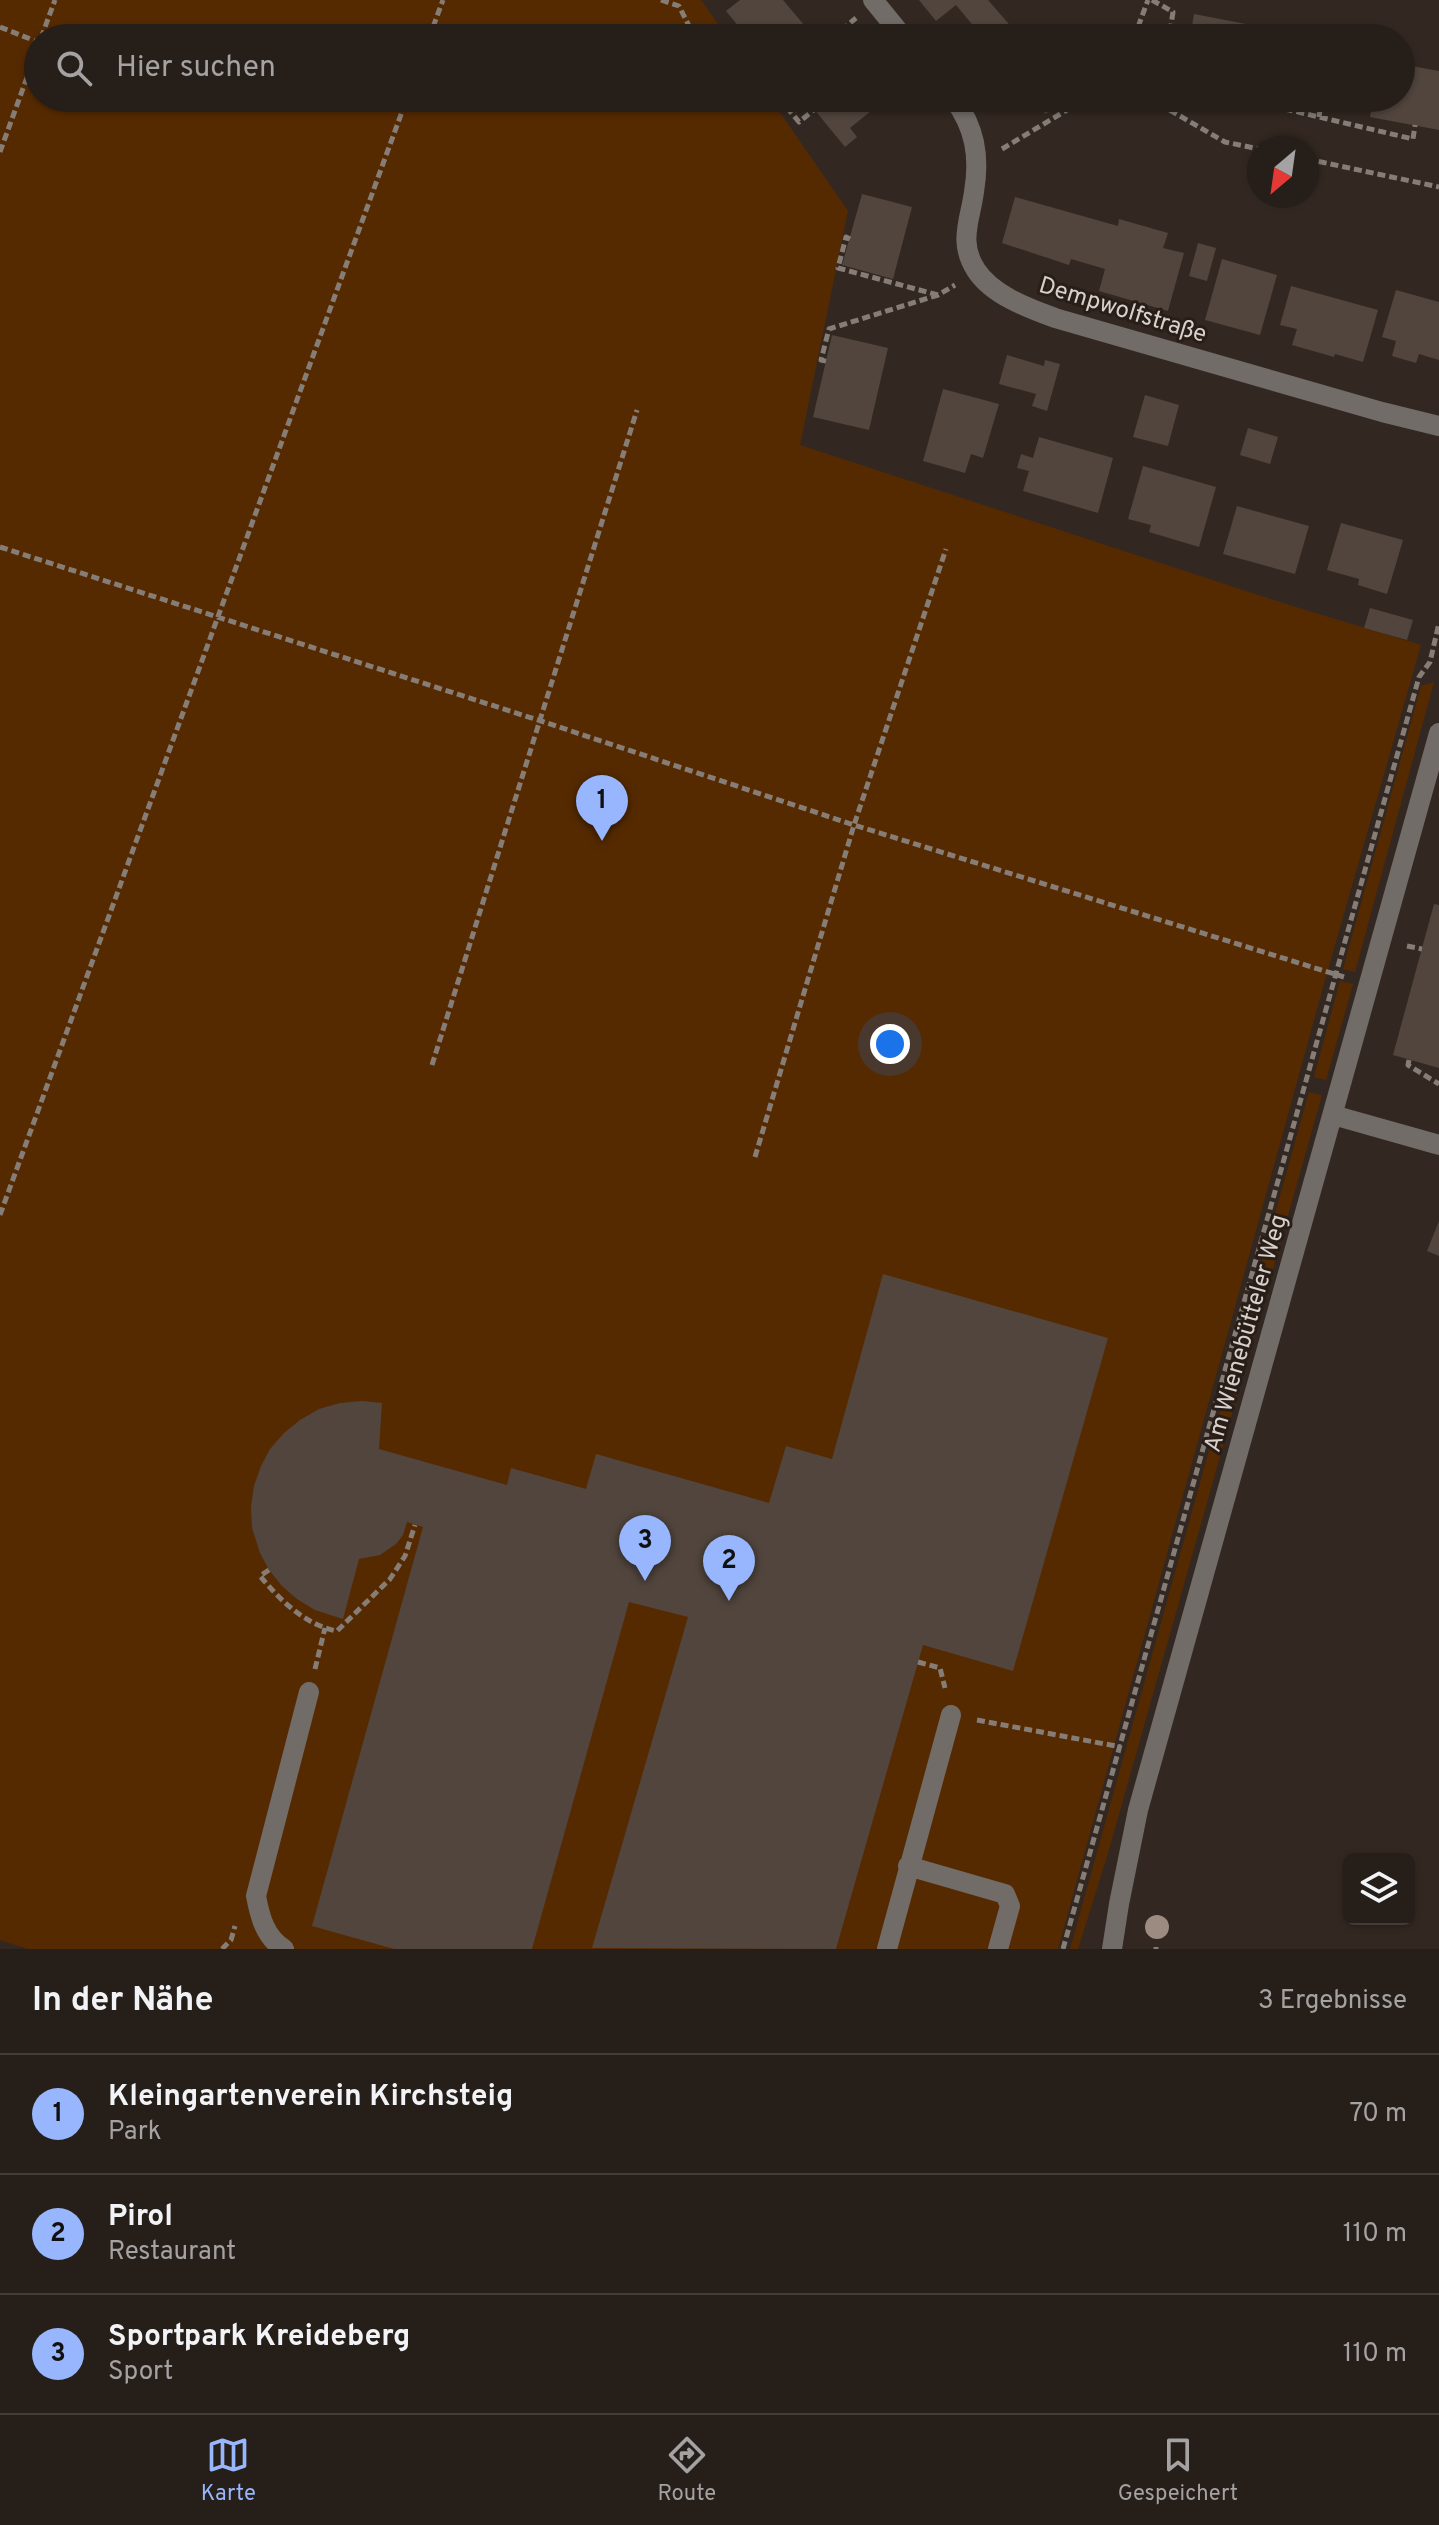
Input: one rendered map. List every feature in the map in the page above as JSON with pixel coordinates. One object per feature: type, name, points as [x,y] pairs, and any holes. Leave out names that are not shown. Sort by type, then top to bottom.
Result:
[{"type":"street","points":[[873,0],[893,24]]},
{"type":"street","name":"Dempwolfstraße","points":[[962,112],[975,139],[977,163],[965,229],[967,252],[977,272],[998,290],[1023,306],[1055,318],[1439,426]]},
{"type":"street","name":"Am Wienebütteler Weg","points":[[1112,1949],[1138,1810],[1439,733]]},
{"type":"street","points":[[1333,1115],[1439,1145]]},
{"type":"street","points":[[284,1949],[274,1943],[261,1919],[256,1896],[309,1692]]},
{"type":"street","points":[[887,1949],[951,1715]]},
{"type":"street","points":[[908,1866],[1005,1894],[1010,1906],[998,1949]]},
{"type":"path","points":[[46,24],[55,0]]},
{"type":"path","points":[[434,24],[443,0]]},
{"type":"path","points":[[661,0],[679,6],[688,24]]},
{"type":"path","points":[[1140,24],[1150,0],[1173,12],[1171,24]]},
{"type":"path","points":[[0,27],[24,36]]},
{"type":"path","points":[[0,152],[24,84]]},
{"type":"path","points":[[0,1215],[402,112]]},
{"type":"path","points":[[791,112],[799,122],[811,112]]},
{"type":"path","points":[[977,163],[1063,112]]},
{"type":"path","points":[[1173,112],[1225,142],[1247,147]]},
{"type":"path","points":[[1298,112],[1413,139],[1415,125]]},
{"type":"path","points":[[1319,117],[1320,112]]},
{"type":"path","points":[[1319,162],[1439,187]]},
{"type":"path","points":[[826,361],[821,360],[829,329],[938,295],[838,268],[846,237],[850,239]]},
{"type":"path","points":[[432,1065],[637,410]]},
{"type":"path","points":[[0,547],[854,825],[1369,984]]},
{"type":"path","points":[[755,1157],[854,825],[946,549]]},
{"type":"path","points":[[1063,1949],[1419,677],[1430,662],[1439,623]]},
{"type":"path","points":[[1409,1060],[1408,1065],[1439,1084]]},
{"type":"path","points":[[269,1570],[260,1576],[276,1596],[300,1614],[337,1631],[390,1579],[405,1556],[415,1525]]},
{"type":"path","points":[[309,1692],[325,1628]]},
{"type":"path","points":[[918,1662],[940,1668],[951,1715],[1121,1747]]},
{"type":"shaded area","points":[[0,0],[701,0],[718,24],[24,24],[24,112],[780,112],[848,211],[800,445],[1421,645],[1327,973],[1058,1949],[28,1949],[0,1940]]},
{"type":"shaded area","points":[[1434,682],[1355,972],[1343,969],[1421,686]]},
{"type":"shaded area","points":[[1340,981],[1353,984],[1326,1080],[1314,1077]]},
{"type":"shaded area","points":[[1309,1092],[1322,1095],[1109,1850],[1078,1949],[1070,1949]]},
{"type":"building","points":[[740,0],[783,0],[803,24],[737,24],[726,11]]},
{"type":"building","points":[[919,0],[988,0],[1009,24],[972,24],[956,5],[936,21]]},
{"type":"building","points":[[1194,14],[1246,24],[1192,24]]},
{"type":"building","points":[[1415,67],[1439,71],[1439,130],[1370,117],[1371,112],[1415,112]]},
{"type":"building","points":[[816,112],[870,112],[850,128],[857,137],[845,147]]},
{"type":"building","points":[[862,194],[912,207],[893,279],[842,265]]},
{"type":"building","points":[[1015,197],[1118,226],[1119,219],[1168,233],[1163,248],[1184,253],[1168,311],[1099,291],[1105,269],[1071,259],[1069,265],[1002,243]]},
{"type":"building","points":[[1198,243],[1216,248],[1207,281],[1189,276]]},
{"type":"building","points":[[1222,259],[1277,275],[1260,335],[1205,320]]},
{"type":"building","points":[[1291,286],[1378,310],[1363,362],[1292,345],[1297,329],[1280,325]]},
{"type":"building","points":[[1396,290],[1439,302],[1439,360],[1419,354],[1416,363],[1392,356],[1396,341],[1382,337]]},
{"type":"building","points":[[832,335],[888,348],[869,430],[813,417]]},
{"type":"building","points":[[1007,355],[1044,366],[1045,360],[1060,364],[1047,411],[1032,406],[1036,394],[999,384]]},
{"type":"building","points":[[943,389],[999,404],[983,458],[971,454],[965,473],[923,461]]},
{"type":"building","points":[[1145,395],[1179,405],[1168,446],[1133,437]]},
{"type":"building","points":[[1248,428],[1278,437],[1270,464],[1240,455]]},
{"type":"building","points":[[1039,437],[1113,458],[1098,513],[1023,491],[1029,471],[1017,468],[1021,454],[1033,458]]},
{"type":"building","points":[[1143,466],[1216,487],[1199,547],[1149,532],[1151,525],[1128,519]]},
{"type":"building","points":[[1237,506],[1309,526],[1295,574],[1223,554]]},
{"type":"building","points":[[1341,523],[1403,540],[1387,594],[1358,585],[1359,579],[1327,570]]},
{"type":"building","points":[[1370,608],[1413,620],[1407,640],[1364,628]]},
{"type":"building","points":[[1434,904],[1439,905],[1439,1068],[1393,1055]]},
{"type":"building","points":[[1439,1221],[1439,1256],[1427,1251]]},
{"type":"building","points":[[883,1274],[1108,1338],[1013,1671],[923,1645],[836,1949],[592,1948],[688,1617],[629,1602],[532,1949],[394,1949],[312,1926],[423,1527],[407,1522],[396,1544],[380,1555],[359,1559],[343,1619],[315,1610],[297,1599],[269,1570],[252,1528],[254,1486],[270,1449],[284,1433],[319,1409],[340,1403],[382,1403],[379,1449],[507,1485],[511,1468],[586,1489],[596,1454],[769,1503],[786,1446],[832,1459]]},
{"type":"place","name":"Kleingartenverein Kirchsteig","points":[[602,841]]},
{"type":"place","name":"Sportpark Kreideberg","points":[[645,1581]]},
{"type":"place","name":"Pirol","points":[[729,1601]]}]
